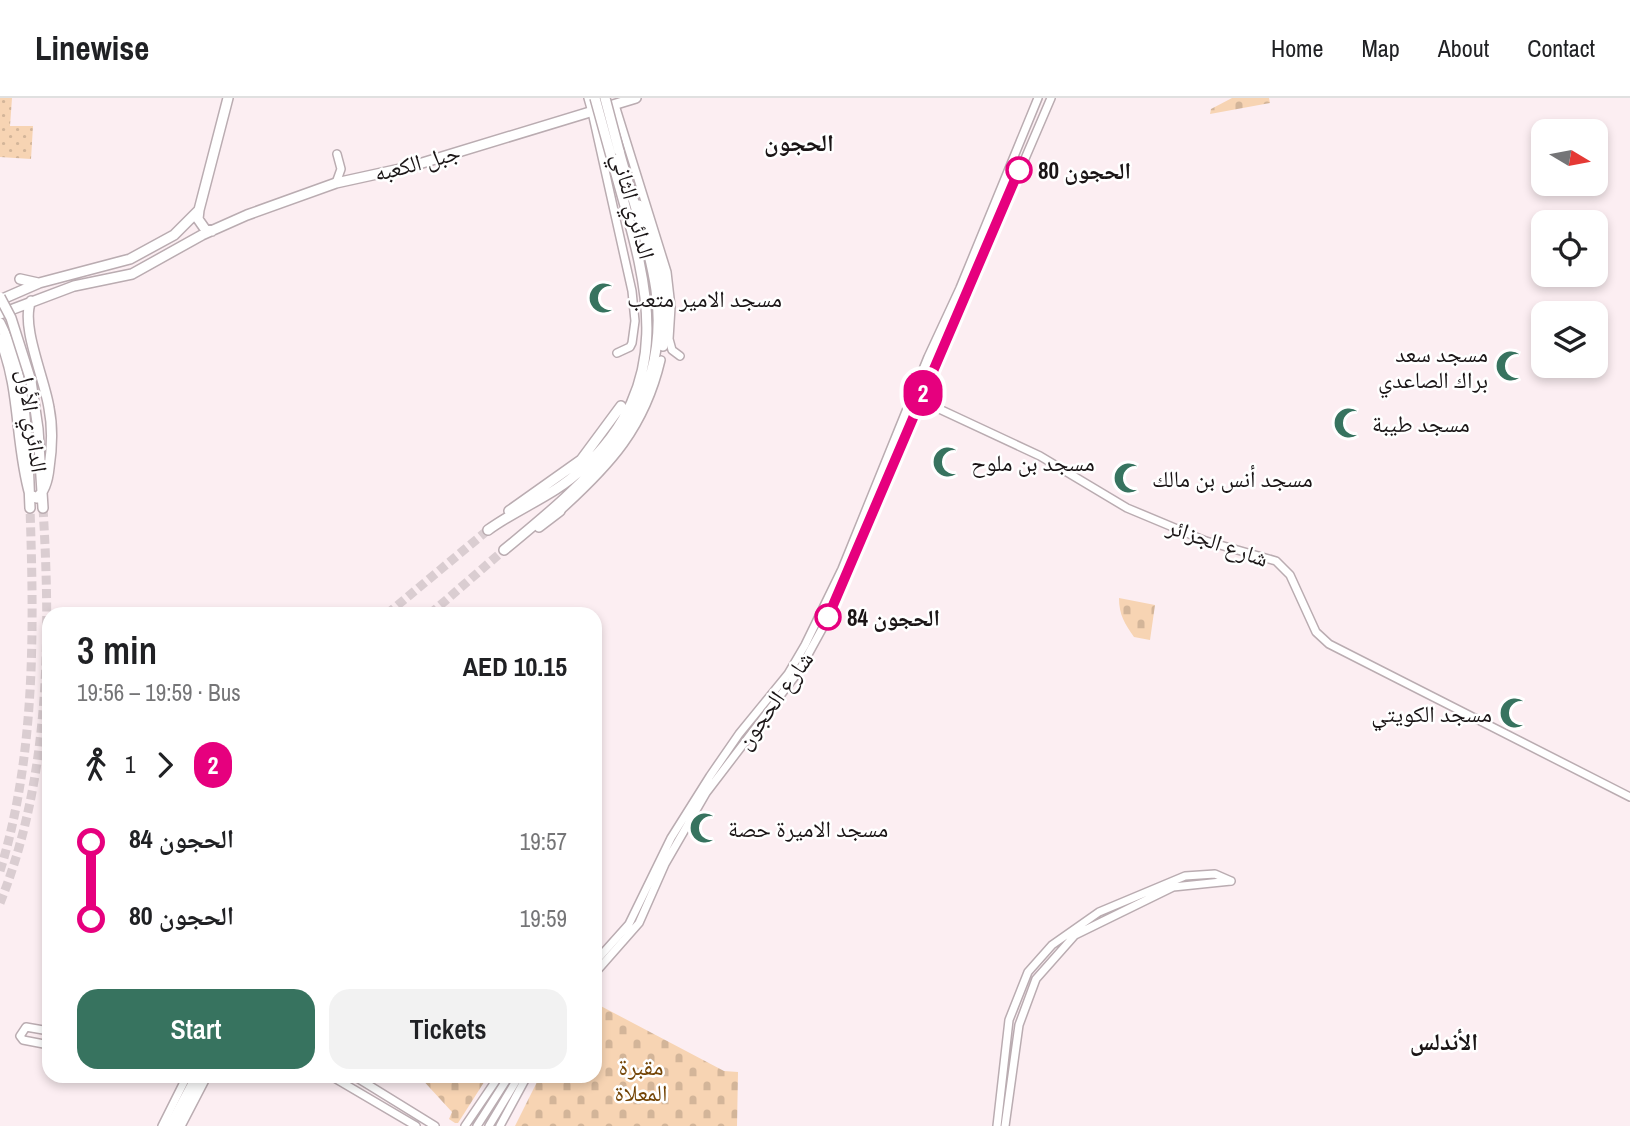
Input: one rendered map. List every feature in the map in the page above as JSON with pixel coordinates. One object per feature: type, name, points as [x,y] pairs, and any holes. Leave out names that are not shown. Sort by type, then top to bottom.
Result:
[{"type":"highway","points":[[212,231],[205,229],[198,219],[199,210],[228,98]]},
{"type":"highway","name":"الدائري الثاني","points":[[488,530],[570,479],[606,443],[636,391],[645,356],[648,317],[646,286],[595,98]]},
{"type":"highway","name":"الدائري الثاني","points":[[503,550],[594,471],[617,443],[637,411],[653,363],[657,345],[656,290],[605,98]]},
{"type":"highway","name":"جبل الكعبه","points":[[1,304],[31,301],[74,286],[132,274],[202,235],[247,215],[336,183],[409,167],[592,112],[614,102],[636,98]]},
{"type":"highway","points":[[619,151],[662,275],[667,317],[666,343]]},
{"type":"highway","points":[[1,304],[39,283],[130,259],[162,244],[199,210]]},
{"type":"highway","points":[[20,279],[39,283]]},
{"type":"highway","name":"الدائري الأول","points":[[0,287],[1,304],[26,382],[43,508]]},
{"type":"highway","points":[[0,339],[16,391],[20,462],[30,495],[37,498],[42,494],[52,448],[50,409],[27,318],[31,301]]},
{"type":"highway","name":"الدائري الأول","points":[[0,323],[26,382],[30,508]]},
{"type":"highway","points":[[502,520],[520,501],[581,460],[621,406]]},
{"type":"highway","points":[[517,540],[560,511]]},
{"type":"highway","points":[[180,1126],[195,1083]]},
{"type":"highway","points":[[170,1126],[187,1107],[202,1083]]},
{"type":"street","points":[[588,98],[634,308],[632,342],[630,347],[617,353]]},
{"type":"street","name":"شارع الحجون","points":[[602,954],[629,924],[671,838],[710,775],[739,734],[788,674],[805,645],[861,526],[928,357],[960,288],[1038,98]]},
{"type":"street","name":"شارع الحجون","points":[[602,965],[639,923],[665,864],[713,782],[799,671],[828,618],[1051,98]]},
{"type":"street","points":[[614,102],[667,272],[671,307],[666,343],[680,356]]},
{"type":"street","points":[[336,183],[341,169],[337,154]]},
{"type":"street","points":[[560,511],[614,460],[640,422],[661,360]]},
{"type":"street","name":"شارع الجزائر","points":[[924,391],[930,397],[1046,454],[1125,502],[1208,536],[1278,557],[1294,573],[1318,626],[1332,640],[1630,791]]},
{"type":"street","name":"شارع الجزائر","points":[[920,400],[1040,456],[1135,512],[1206,541],[1276,561],[1290,575],[1314,628],[1329,644],[1630,797]]},
{"type":"street","points":[[997,1126],[1009,1020],[1028,972],[1052,945],[1099,912],[1185,876],[1215,874],[1228,877],[1231,881],[1191,883],[1153,894],[1075,935],[1037,979],[1019,1025],[1005,1126]]},
{"type":"street","points":[[42,1030],[26,1027],[20,1032],[23,1041],[42,1044]]},
{"type":"street","points":[[162,1126],[184,1083]]},
{"type":"street","points":[[343,1083],[416,1126]]},
{"type":"street","points":[[366,1083],[435,1125]]},
{"type":"street","points":[[467,1126],[494,1083]]},
{"type":"street","points":[[477,1126],[505,1083]]},
{"type":"street","points":[[489,1126],[515,1083]]},
{"type":"street","points":[[501,1125],[523,1083]]},
{"type":"green space","points":[[0,98],[12,98],[10,126],[33,126],[31,159],[0,157]]},
{"type":"green space","points":[[1232,98],[1269,98],[1270,103],[1210,114],[1211,109]]},
{"type":"green space","points":[[1119,598],[1155,605],[1150,640],[1134,637],[1123,619]]},
{"type":"green space","name":"مقبرة المعلاة","points":[[602,1007],[724,1071],[738,1072],[737,1126],[515,1126],[536,1083],[602,1083]]},
{"type":"green space","points":[[425,1083],[484,1083],[458,1123],[449,1119],[452,1112]]},
{"type":"tunnel","points":[[0,871],[20,782],[30,691],[30,508]]},
{"type":"tunnel","points":[[43,508],[47,607]]},
{"type":"tunnel","points":[[395,607],[488,530]]},
{"type":"tunnel","points":[[438,607],[504,550]]},
{"type":"tunnel","points":[[0,903],[17,856],[29,807],[42,718]]},
{"type":"bus line","name":"2","points":[[828,617],[1019,170]]},
{"type":"place","name":"الحجون 80","points":[[1019,170]]},
{"type":"place","name":"مسجد الامير متعب","points":[[604,298]]},
{"type":"place","name":"مسجد سعد براك الصاعدي","points":[[1511,366]]},
{"type":"place","name":"مسجد طيبة","points":[[1349,423]]},
{"type":"place","name":"مسجد بن ملوح","points":[[948,462]]},
{"type":"place","name":"مسجد أنس بن مالك","points":[[1129,478]]},
{"type":"place","name":"الحجون 84","points":[[828,617]]},
{"type":"place","name":"مسجد الكويتي","points":[[1515,713]]},
{"type":"place","name":"مسجد الاميرة حصة","points":[[705,828]]},
{"type":"district","name":"الحجون","points":[[799,142]]},
{"type":"district","name":"الأندلس","points":[[1444,1041]]}]
